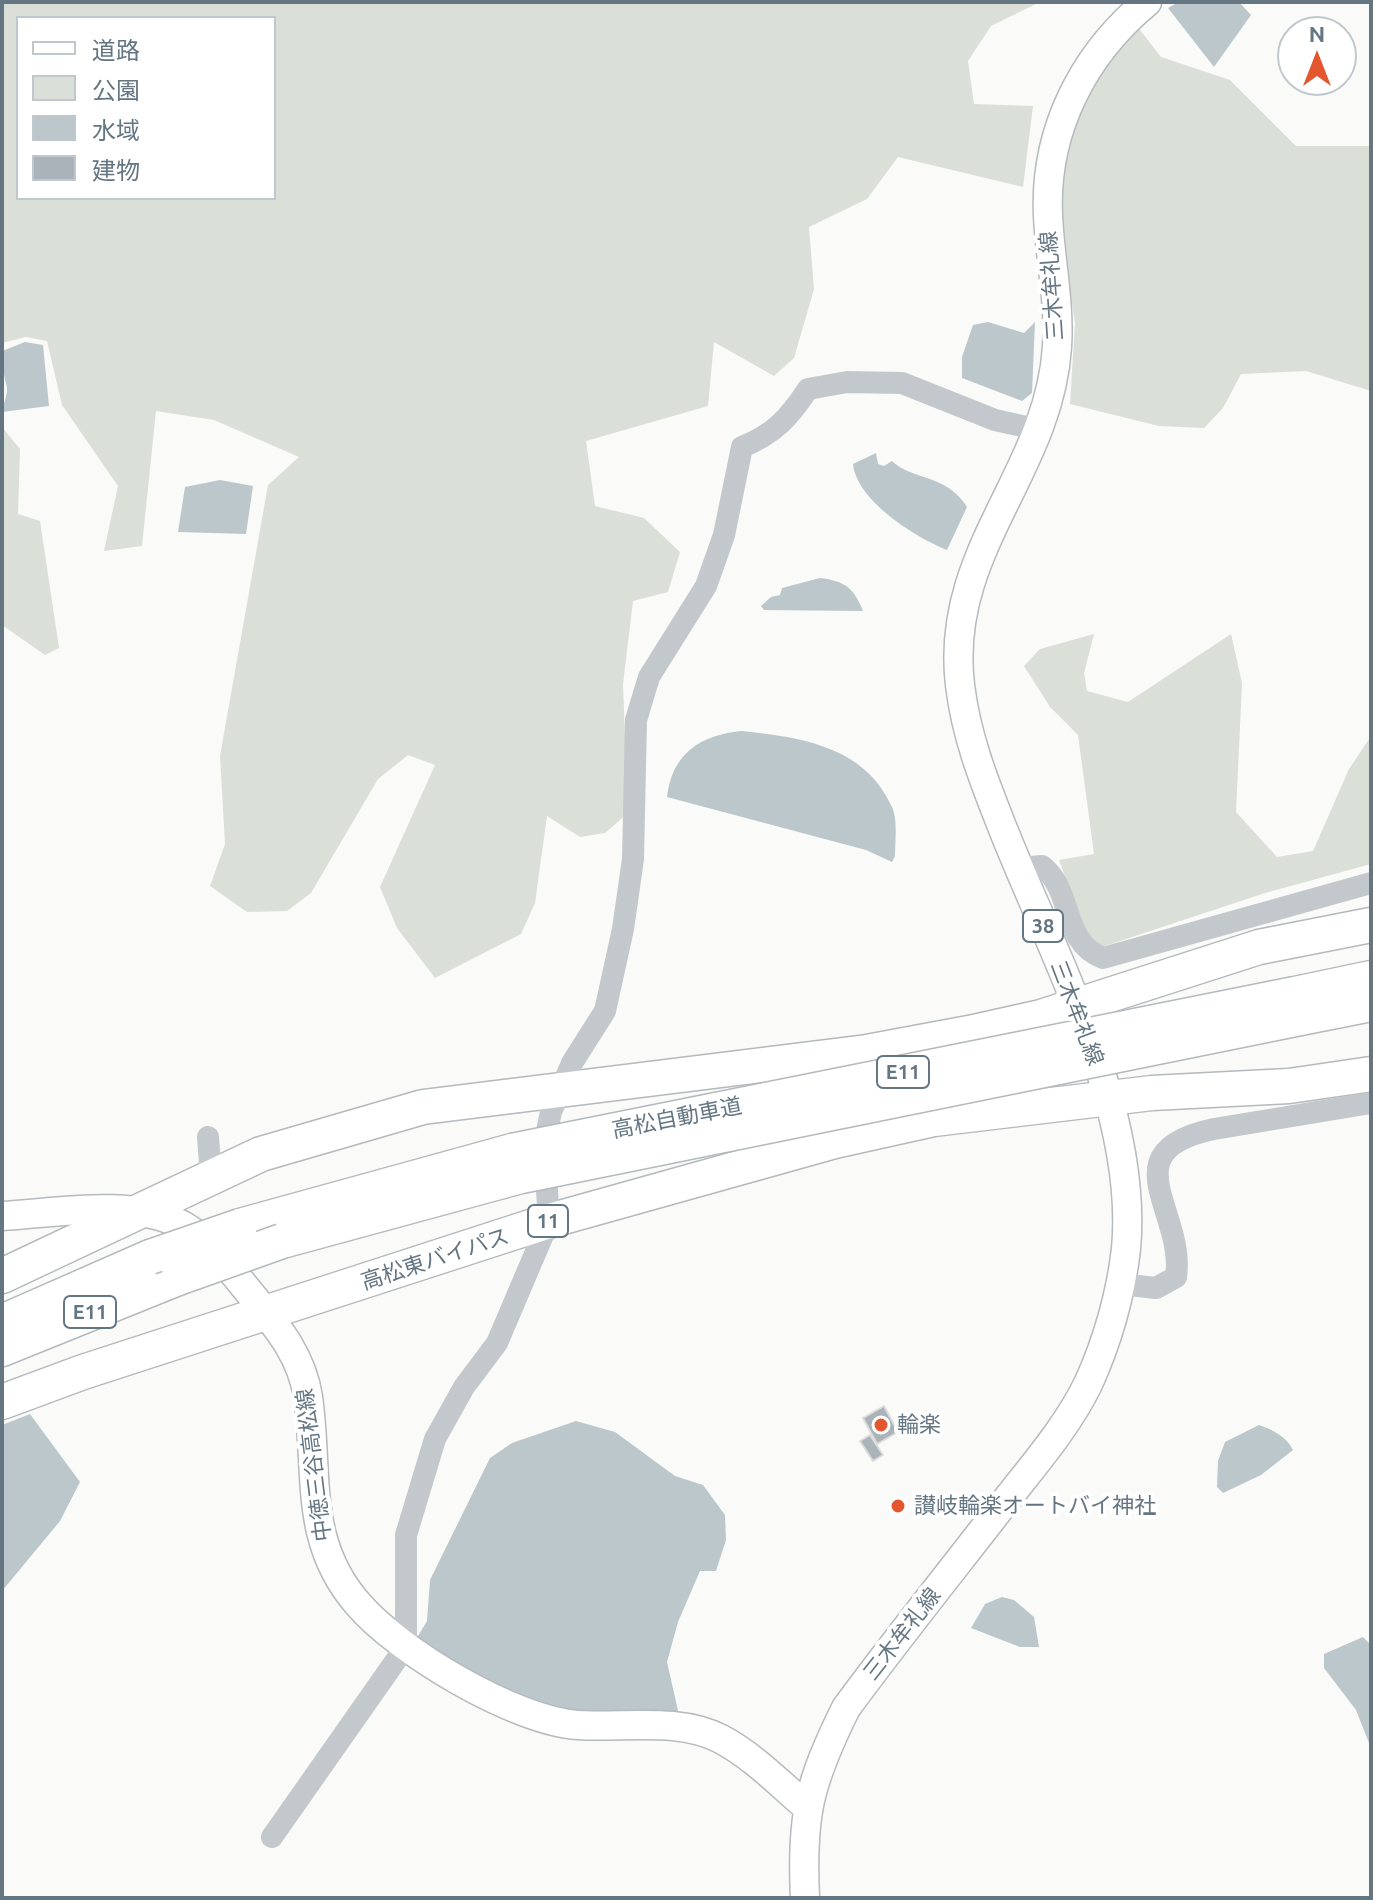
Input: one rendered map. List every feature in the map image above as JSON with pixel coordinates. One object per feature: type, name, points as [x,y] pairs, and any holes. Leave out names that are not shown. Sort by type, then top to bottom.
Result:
[{"type":"highway","points":[[2,1276],[261,1154],[423,1107],[867,1052],[969,1033],[1075,1007],[1259,947],[1371,925]]},
{"type":"highway","name":"高松自動車道","points":[[2,1322],[150,1257],[240,1226],[516,1164],[1297,1006],[1371,978]]},
{"type":"highway","name":"高松自動車道","points":[[1297,1006],[1371,1004]]},
{"type":"highway","name":"高松東バイパス","points":[[2,1402],[549,1221],[849,1138],[934,1119],[1110,1097],[1289,1086],[1371,1074]]},
{"type":"highway","name":"高松自動車道","points":[[2,1349],[178,1278],[516,1164]]},
{"type":"main road","name":"三木牟礼線","points":[[805,1898],[802,1840],[807,1807],[821,1758],[846,1708],[1056,1435],[1087,1385],[1109,1327],[1120,1284],[1127,1199],[1121,1141],[1110,1097],[973,750],[957,651],[969,580],[1040,430],[1057,350],[1047,209],[1060,127],[1072,94],[1088,65],[1111,36],[1147,2]]},
{"type":"main road","name":"中徳三谷高松線","points":[[2,1216],[136,1212],[181,1224],[212,1247],[286,1339],[302,1370],[322,1545],[337,1577],[360,1606],[406,1646],[506,1706],[549,1721],[688,1728],[720,1739],[807,1807]]},
{"type":"street","points":[[272,1837],[406,1646],[406,1535],[435,1439],[464,1387],[497,1343],[549,1221],[544,1146],[551,1112],[572,1063],[605,1011],[623,929],[633,859],[636,720],[649,677],[706,586],[724,535],[742,447],[765,438],[786,421],[808,389],[847,382],[902,383],[995,420],[1040,430]]},
{"type":"street","points":[[1019,868],[1042,866],[1054,875],[1078,943],[1103,958],[1371,883]]},
{"type":"street","points":[[1120,1284],[1156,1288],[1176,1277],[1179,1255],[1159,1193],[1155,1167],[1168,1145],[1191,1133],[1371,1103]]},
{"type":"street","points":[[208,1137],[211,1177]]},
{"type":"green space","points":[[2,2],[1040,2],[991,26],[968,61],[974,104],[1033,106],[1023,187],[898,157],[867,199],[809,227],[814,289],[794,358],[774,376],[714,342],[708,406],[586,441],[595,506],[644,518],[680,552],[668,592],[633,601],[623,684],[628,813],[605,833],[580,837],[547,816],[535,903],[521,934],[435,978],[397,928],[380,887],[435,765],[408,755],[378,779],[311,893],[287,911],[247,912],[210,886],[225,844],[220,756],[268,485],[299,457],[214,420],[156,411],[142,546],[104,551],[118,486],[62,405],[47,341],[26,337],[2,343]]},
{"type":"green space","points":[[1137,26],[1161,57],[1230,80],[1296,146],[1371,146],[1371,391],[1306,371],[1241,374],[1223,408],[1204,428],[1159,426],[1070,404],[1075,323],[1063,242],[1061,170],[1080,97]]},
{"type":"green space","points":[[2,427],[20,449],[18,514],[40,521],[59,648],[45,655],[2,625]]},
{"type":"green space","points":[[1094,634],[1084,673],[1087,691],[1128,702],[1231,634],[1242,683],[1236,812],[1277,857],[1313,851],[1349,769],[1371,736],[1371,864],[1265,893],[1102,947],[1084,930],[1059,860],[1094,854],[1078,735],[1050,707],[1024,666],[1040,649]]},
{"type":"water","points":[[1179,2],[1239,2],[1251,15],[1214,67],[1168,8]]},
{"type":"water","points":[[988,322],[1024,333],[1035,322],[1032,393],[1022,401],[962,378],[962,357],[973,325]]},
{"type":"water","points":[[25,342],[43,345],[49,406],[2,412],[7,390],[2,351]]},
{"type":"water","points":[[876,453],[878,464],[884,466],[892,461],[959,496],[967,507],[947,550],[904,527],[865,491],[853,464]]},
{"type":"water","points":[[220,480],[253,486],[246,534],[178,532],[185,487]]},
{"type":"water","points":[[820,578],[848,587],[863,611],[764,610],[761,606],[771,597],[780,595],[782,588]]},
{"type":"water","points":[[741,731],[786,737],[828,748],[865,770],[880,786],[894,812],[895,856],[892,862],[866,850],[667,797],[675,769],[690,749],[713,737]]},
{"type":"water","points":[[30,1414],[80,1482],[60,1521],[2,1591],[2,1425]]},
{"type":"water","points":[[576,1421],[615,1432],[675,1476],[703,1485],[725,1515],[726,1540],[716,1571],[700,1571],[678,1622],[667,1662],[679,1715],[600,1718],[507,1702],[415,1641],[427,1621],[430,1580],[490,1458],[512,1443]]},
{"type":"water","points":[[1259,1425],[1279,1434],[1293,1450],[1261,1475],[1223,1493],[1217,1487],[1218,1461],[1225,1442]]},
{"type":"water","points":[[1002,1597],[1014,1600],[1034,1617],[1039,1647],[1020,1647],[971,1628],[985,1604]]},
{"type":"water","points":[[1363,1637],[1371,1645],[1371,1748],[1356,1710],[1324,1668],[1324,1654]]},
{"type":"building","name":"輪楽","points":[[884,1406],[898,1432],[877,1444],[863,1418]]},
{"type":"building","points":[[870,1435],[883,1455],[873,1461],[860,1441]]},
{"type":"place","name":"輪楽","points":[[881,1425]]},
{"type":"place","name":"讃岐輪楽オートバイ神社","points":[[898,1506]]}]
